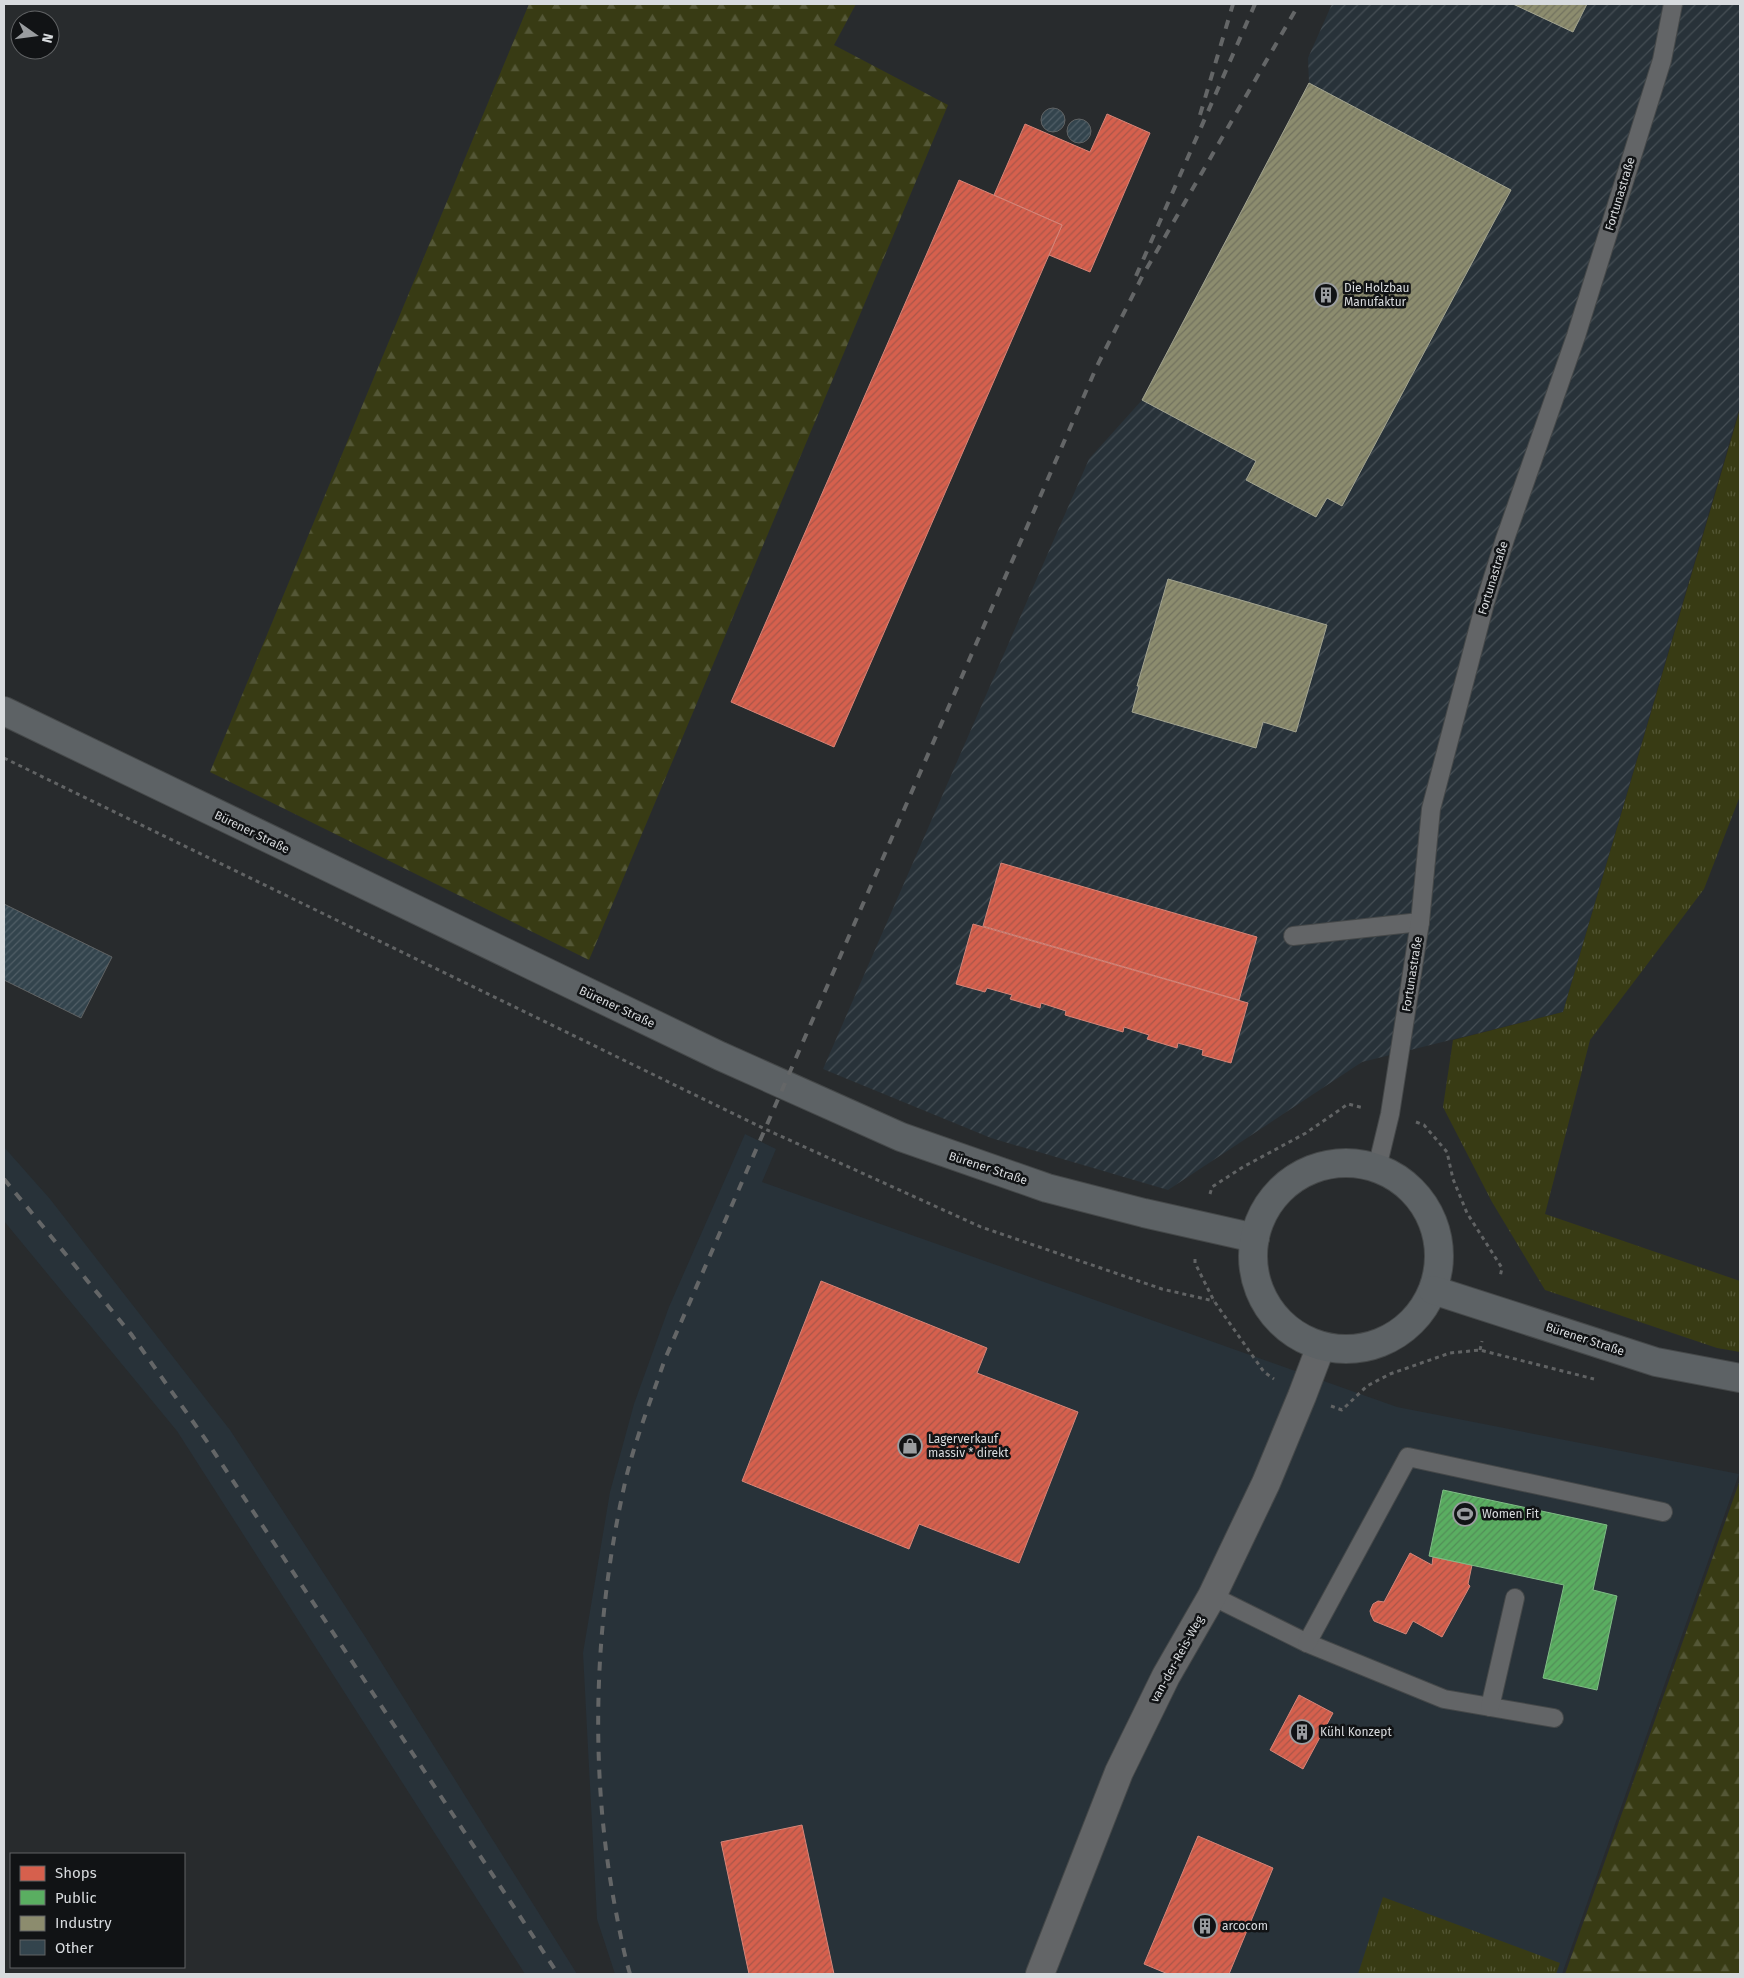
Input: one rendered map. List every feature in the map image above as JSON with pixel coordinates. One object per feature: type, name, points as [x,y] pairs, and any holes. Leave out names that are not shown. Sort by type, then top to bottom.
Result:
[{"type":"main road","name":"Bürener Straße","points":[[4,711],[711,1052],[901,1138],[1047,1188],[1144,1213],[1255,1238]]},
{"type":"main road","points":[[1354,1163],[1377,1168],[1400,1180],[1419,1198],[1434,1225],[1439,1253],[1438,1272],[1433,1290],[1422,1309],[1408,1326],[1390,1338],[1368,1347],[1347,1349],[1321,1346],[1299,1337],[1281,1323],[1268,1307],[1258,1288],[1253,1263],[1255,1238],[1264,1212],[1280,1191],[1303,1174],[1332,1164],[1354,1163]]},
{"type":"main road","name":"Bürener Straße","points":[[1433,1290],[1656,1362],[1740,1378]]},
{"type":"street","name":"van-der-Reis-Weg","points":[[1040,1974],[1119,1772],[1166,1676],[1212,1596],[1266,1483],[1321,1346]]},
{"type":"lane","name":"Fortunastraße","points":[[1377,1168],[1390,1114],[1420,922],[1431,809],[1485,603],[1508,530],[1576,336],[1662,60],[1673,4]]},
{"type":"lane","points":[[1293,936],[1420,922]]},
{"type":"lane","points":[[1307,1643],[1408,1456],[1663,1512]]},
{"type":"lane","points":[[1212,1596],[1307,1643],[1444,1700],[1554,1718]]},
{"type":"lane","points":[[1490,1707],[1515,1598]]},
{"type":"path","points":[[4,758],[765,1128],[981,1228],[1162,1289],[1214,1301],[1195,1263],[1200,1225],[1212,1187],[1243,1167],[1306,1133],[1348,1104],[1424,1124],[1447,1152],[1453,1179],[1467,1213],[1502,1268],[1492,1308]]},
{"type":"shaded area","points":[[1332,4],[1740,4],[1740,406],[1563,1012],[1362,1062],[1168,1190],[991,1138],[823,1069],[1089,459],[1142,400],[1309,83],[1308,58]]},
{"type":"shaded area","points":[[745,1134],[776,1149],[762,1182],[1397,1407],[1739,1474],[1562,1974],[615,1974],[597,1919],[583,1653],[610,1492],[634,1404],[669,1307]]},
{"type":"shaded area","points":[[4,1147],[50,1199],[230,1430],[366,1638],[577,1974],[525,1974],[177,1431],[4,1221]]},
{"type":"green space","points":[[529,4],[856,4],[834,45],[948,105],[589,960],[210,772]]},
{"type":"green space","points":[[1740,409],[1740,796],[1704,889],[1590,1040],[1545,1214],[1740,1281],[1740,1352],[1717,1348],[1545,1290],[1492,1202],[1443,1107],[1453,1040],[1563,1012]]},
{"type":"green space","points":[[1740,1480],[1740,1974],[1565,1974]]},
{"type":"green space","points":[[1383,1897],[1560,1963],[1556,1974],[1358,1974]]},
{"type":"building: Shops","points":[[1107,114],[1150,133],[1090,272],[1049,255],[1062,225],[994,195],[1025,124],[1090,152]]},
{"type":"building: Shops","points":[[959,180],[1062,225],[834,747],[731,702]]},
{"type":"building: Shops","points":[[1001,863],[1257,937],[1239,1000],[983,926]]},
{"type":"building: Shops","points":[[973,924],[1248,1003],[1231,1063],[1202,1055],[1203,1050],[1178,1043],[1177,1048],[1147,1039],[1149,1035],[1124,1027],[1123,1032],[1065,1015],[1066,1011],[1041,1003],[1040,1008],[1010,999],[1012,995],[987,988],[985,992],[956,984]]},
{"type":"building: Shops","name":"Lagerverkauf massiv * direkt","points":[[821,1281],[987,1348],[977,1373],[1078,1412],[1019,1563],[919,1524],[909,1549],[742,1481]]},
{"type":"building: Shops","points":[[1410,1553],[1432,1565],[1433,1557],[1472,1565],[1468,1584],[1470,1586],[1442,1637],[1413,1621],[1406,1634],[1374,1621],[1371,1615],[1370,1611],[1373,1604],[1378,1601],[1384,1602]]},
{"type":"building: Shops","name":"Kühl Konzept","points":[[1299,1695],[1333,1713],[1303,1769],[1270,1750]]},
{"type":"building: Shops","points":[[802,1825],[834,1974],[749,1974],[721,1842]]},
{"type":"building: Shops","name":"arcocom","points":[[1198,1836],[1273,1868],[1229,1974],[1168,1974],[1144,1964]]},
{"type":"building: Public","points":[[1443,1490],[1607,1525],[1593,1590],[1617,1596],[1597,1690],[1543,1678],[1564,1585],[1429,1556]]},
{"type":"building: Industry","points":[[1513,4],[1587,4],[1573,32]]},
{"type":"building: Industry","name":"Die Holzbau Manufaktur","points":[[1309,83],[1511,190],[1342,506],[1327,498],[1316,517],[1246,480],[1256,461],[1142,400]]},
{"type":"building: Industry","points":[[1168,579],[1327,625],[1296,732],[1263,722],[1256,748],[1132,712],[1139,686],[1137,686]]},
{"type":"building: Other","points":[[1053,108],[1062,111],[1065,120],[1062,129],[1053,132],[1044,129],[1041,120],[1044,111]]},
{"type":"building: Other","points":[[1079,119],[1088,122],[1091,131],[1088,140],[1079,143],[1070,140],[1067,131],[1070,122]]},
{"type":"building: Other","points":[[4,904],[112,957],[81,1018],[4,980]]},
{"type":"railway","points":[[1200,115],[1233,4]]},
{"type":"railway","points":[[1136,276],[1255,4]]},
{"type":"railway","points":[[630,1974],[619,1928],[607,1858],[598,1748],[599,1692],[607,1582],[627,1474],[640,1430],[665,1359],[1097,366],[1143,275],[1299,4]]},
{"type":"railway","points":[[4,1179],[131,1334],[208,1443],[558,1974]]},
{"type":"place","name":"Die Holzbau Manufaktur","points":[[1326,295]]},
{"type":"place","name":"Lagerverkauf massiv * direkt","points":[[910,1446]]},
{"type":"place","name":"Women Fit","points":[[1465,1514]]},
{"type":"place","name":"Kühl Konzept","points":[[1302,1732]]},
{"type":"place","name":"arcocom","points":[[1205,1926]]}]
